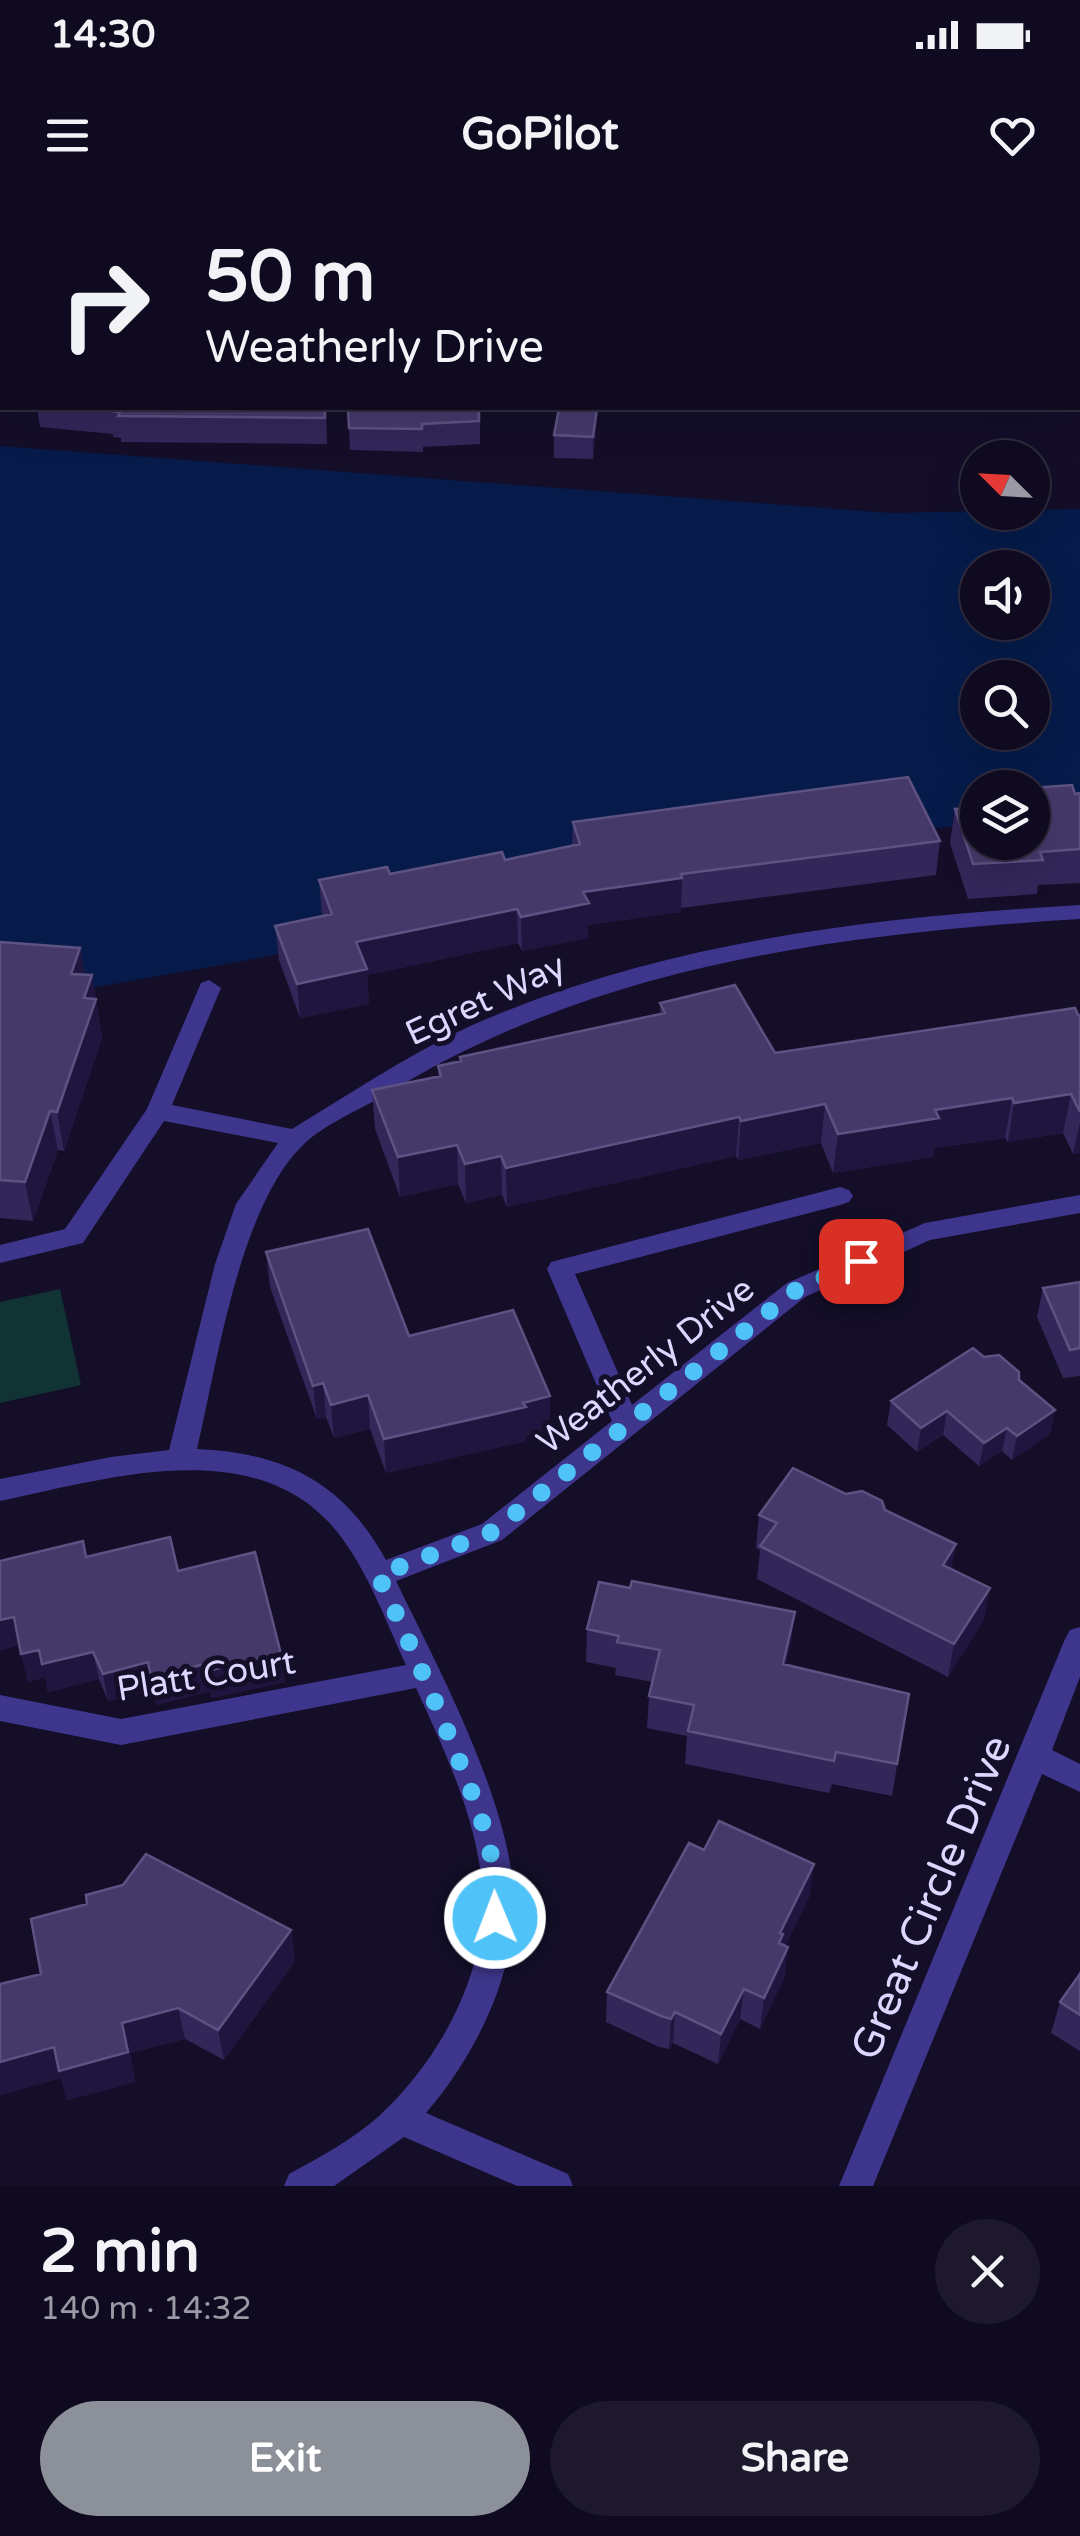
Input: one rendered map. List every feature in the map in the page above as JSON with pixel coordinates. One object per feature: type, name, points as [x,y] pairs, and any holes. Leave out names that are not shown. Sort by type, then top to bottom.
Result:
[{"type":"street","name":"Egret Way","points":[[296,1138],[490,1027],[612,979],[745,949],[861,931],[1080,912]]},
{"type":"street","points":[[0,1254],[74,1236],[158,1112],[209,988]]},
{"type":"street","points":[[158,1112],[296,1138],[249,1204],[233,1249],[180,1460]]},
{"type":"street","points":[[627,1424],[560,1269],[840,1196]]},
{"type":"street","name":"Weatherly Drive","points":[[378,1575],[492,1532],[796,1290],[925,1232],[1080,1204]]},
{"type":"street","points":[[0,1490],[180,1460],[262,1468],[296,1481],[329,1502],[354,1532],[425,1674],[487,1830],[498,1887],[493,1948],[474,2010],[444,2062],[400,2118],[342,2164],[301,2186]]},
{"type":"street","name":"Great Circle Drive","points":[[856,2186],[1080,1640]]},
{"type":"street","name":"Platt Court","points":[[0,1708],[121,1732],[425,1674]]},
{"type":"street","points":[[1035,1756],[1080,1778]]},
{"type":"street","points":[[400,2118],[556,2186]]},
{"type":"green space","points":[[60,1289],[81,1385],[0,1403],[0,1302]]},
{"type":"water","points":[[0,446],[890,513],[960,512],[960,530],[1050,530],[1050,510],[1080,509],[1080,816],[1050,818],[1050,770],[960,770],[960,826],[868,835],[254,959],[0,1004]]},
{"type":"building","points":[[325,410],[325,418],[118,416],[120,412],[110,411]]},
{"type":"building","points":[[348,410],[479,410],[479,421],[422,424],[422,429],[349,428]]},
{"type":"building","points":[[559,410],[597,410],[593,437],[554,435]]},
{"type":"building","points":[[908,777],[940,841],[681,874],[682,878],[583,892],[589,903],[521,917],[517,909],[356,942],[367,969],[297,984],[275,926],[332,914],[319,880],[387,867],[390,874],[502,852],[505,860],[580,844],[573,822]]},
{"type":"building","points":[[1072,785],[1075,794],[1080,793],[1080,849],[1050,851],[1050,787]]},
{"type":"building","points":[[972,860],[1043,860],[973,864]]},
{"type":"building","points":[[0,942],[80,948],[71,974],[92,975],[84,998],[96,999],[57,1112],[50,1111],[25,1182],[0,1180]]},
{"type":"building","points":[[735,985],[775,1053],[1075,1008],[1080,1015],[1080,1112],[1071,1094],[1014,1103],[1012,1098],[935,1110],[939,1118],[838,1134],[825,1104],[741,1121],[739,1117],[506,1168],[501,1156],[465,1164],[457,1145],[398,1157],[372,1090],[441,1076],[438,1066],[461,1061],[460,1057],[665,1013],[660,1003]]},
{"type":"building","points":[[368,1229],[409,1336],[513,1310],[550,1396],[523,1403],[526,1407],[384,1439],[368,1395],[331,1405],[323,1383],[313,1386],[266,1252]]},
{"type":"building","points":[[1080,1282],[1080,1348],[1070,1350],[1043,1288]]},
{"type":"building","points":[[973,1348],[984,1357],[999,1355],[1019,1372],[1019,1380],[1055,1410],[1017,1436],[1007,1428],[984,1443],[947,1411],[921,1428],[891,1401]]},
{"type":"building","points":[[793,1468],[846,1494],[862,1491],[882,1501],[885,1510],[956,1544],[943,1565],[990,1588],[954,1644],[760,1546],[777,1523],[759,1515]]},
{"type":"building","points":[[170,1537],[178,1571],[255,1552],[281,1654],[207,1671],[205,1664],[151,1678],[148,1662],[103,1674],[93,1652],[42,1664],[39,1650],[21,1654],[14,1617],[0,1620],[0,1561],[83,1541],[86,1557]]},
{"type":"building","points":[[632,1581],[795,1612],[783,1664],[909,1694],[897,1764],[836,1752],[834,1761],[688,1731],[694,1705],[649,1696],[660,1650],[617,1642],[619,1636],[587,1629],[599,1582],[630,1588]]},
{"type":"building","points":[[719,1821],[814,1864],[780,1933],[783,1934],[779,1943],[788,1947],[764,1998],[744,1989],[721,2034],[675,2012],[671,2019],[607,1992],[689,1843],[704,1850]]},
{"type":"building","points":[[146,1854],[291,1930],[218,2030],[178,2008],[122,2023],[128,2052],[59,2071],[54,2047],[0,2062],[0,1984],[41,1974],[31,1919],[87,1904],[86,1895],[123,1885]]},
{"type":"building","points":[[1080,1974],[1080,2015],[1060,2002]]},
{"type":"route","points":[[495,1918],[498,1887],[487,1830],[425,1674],[378,1575],[492,1532],[796,1290],[861,1261]]}]
